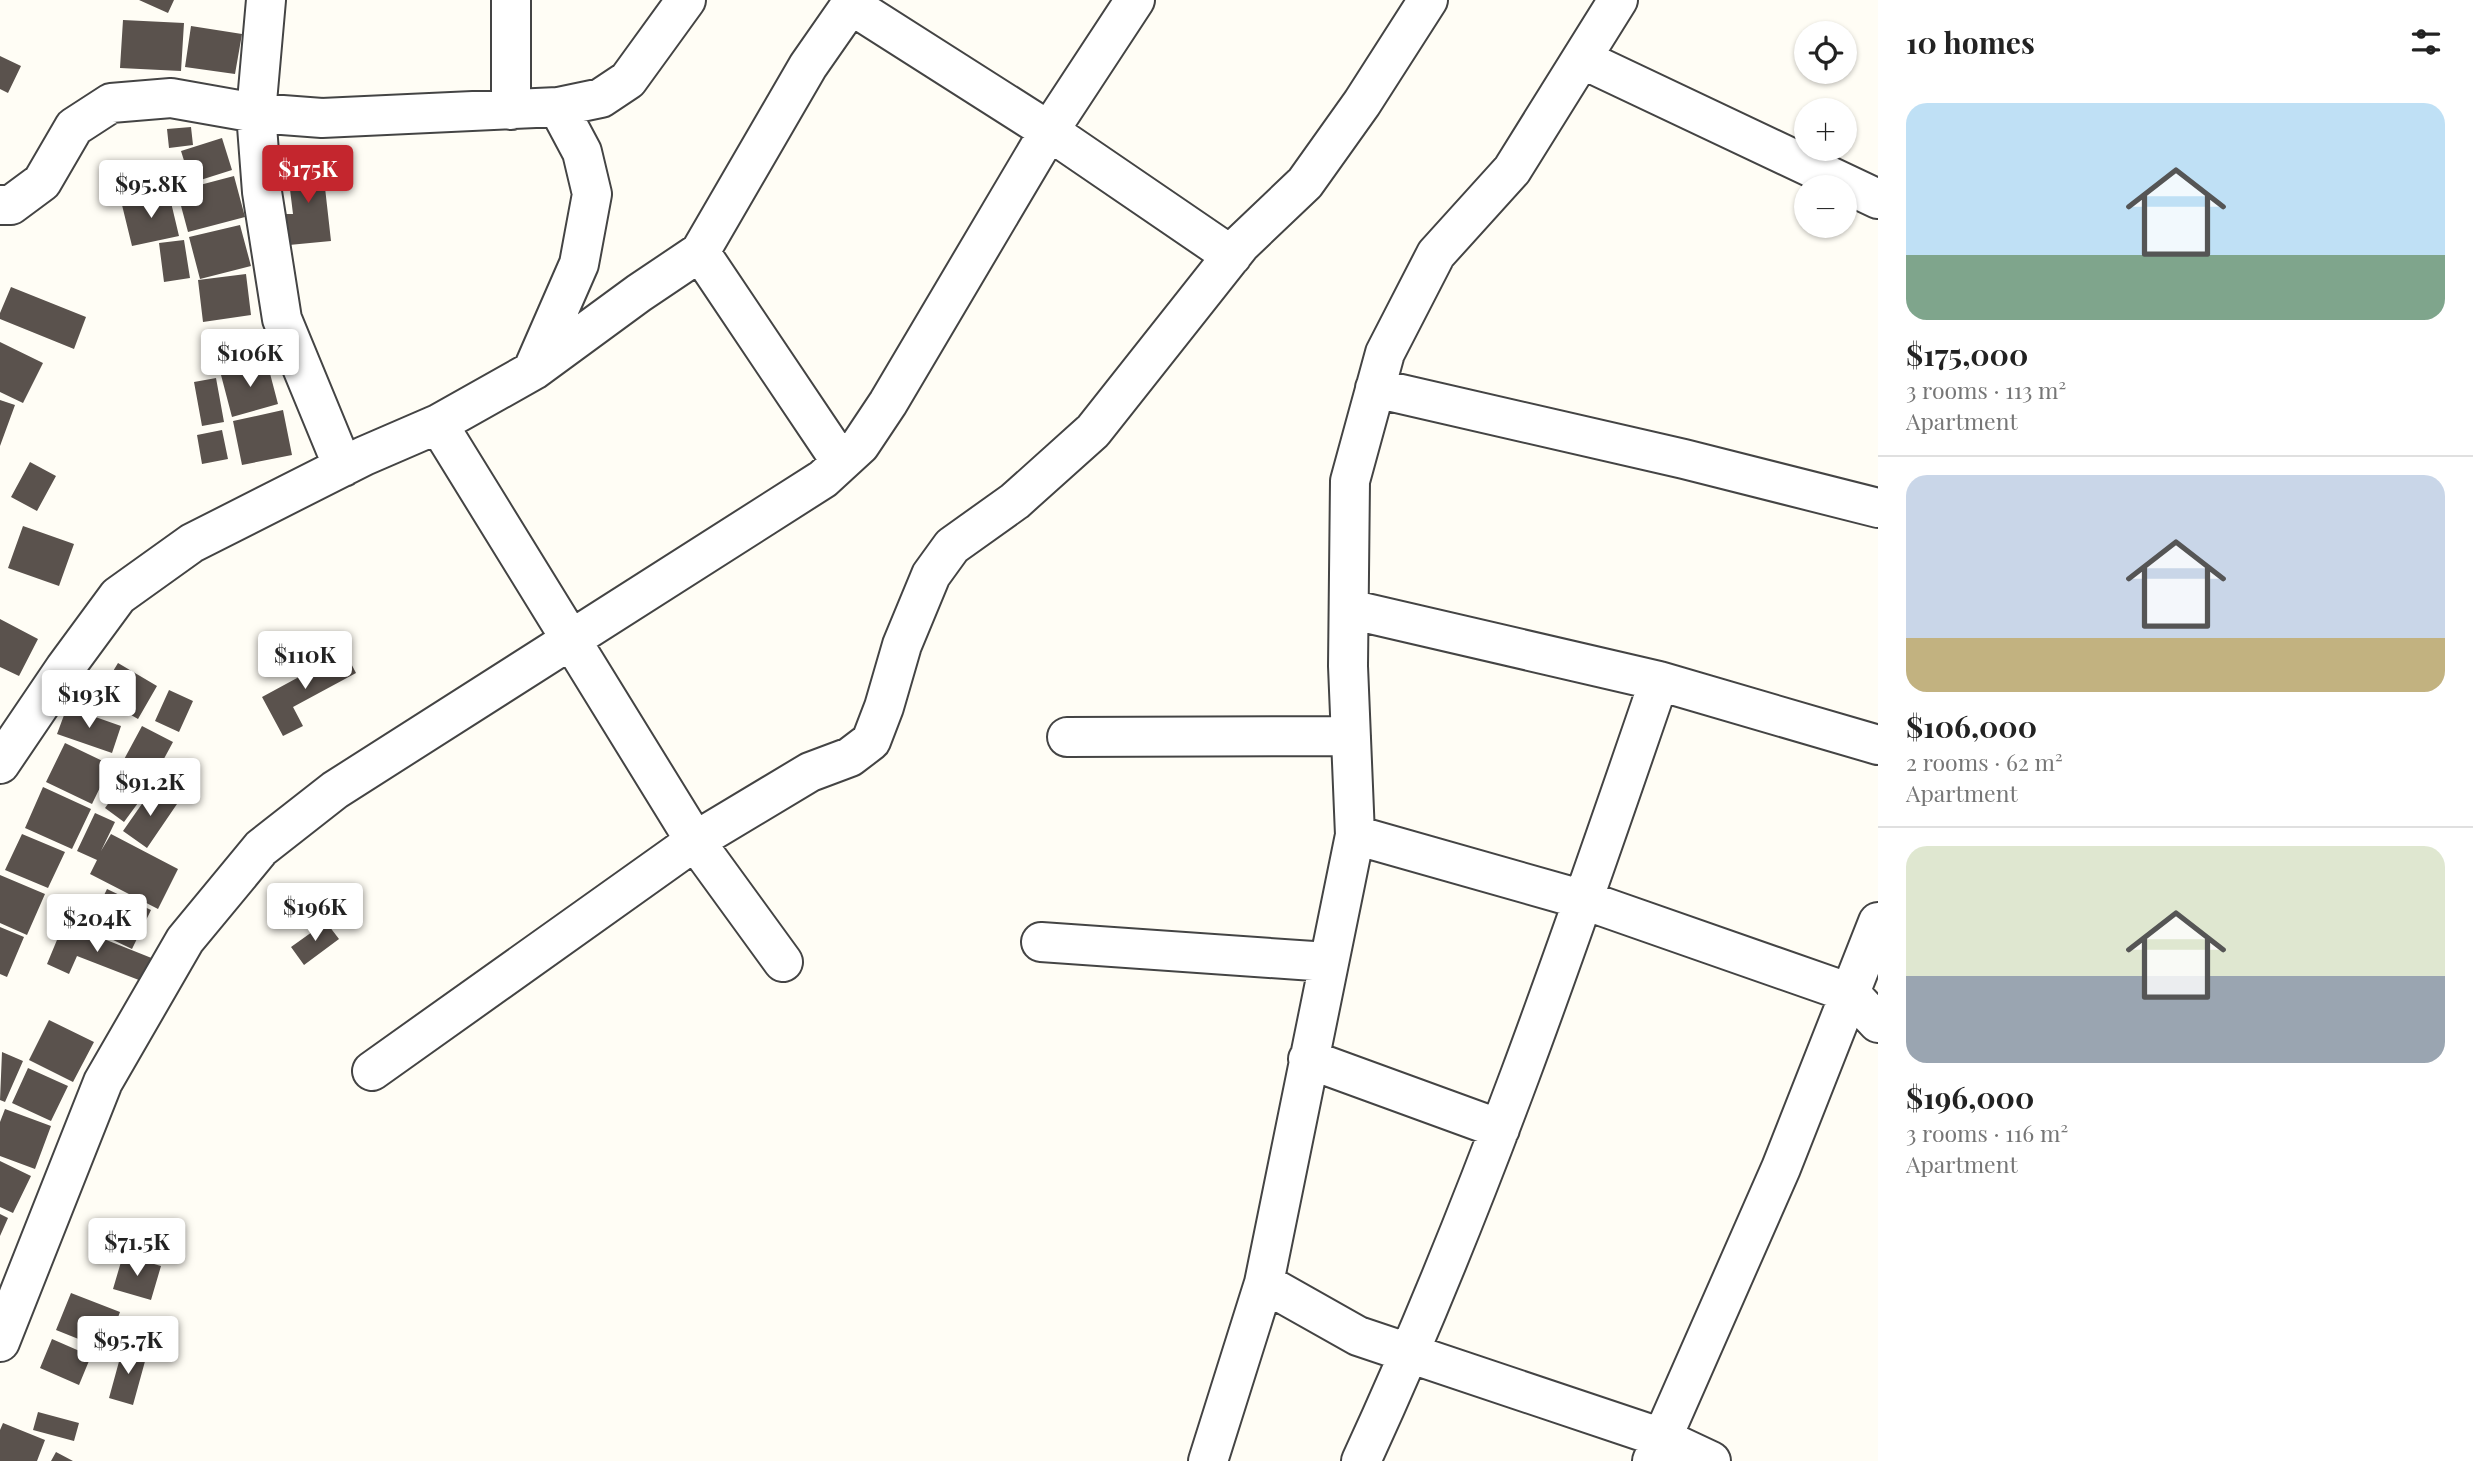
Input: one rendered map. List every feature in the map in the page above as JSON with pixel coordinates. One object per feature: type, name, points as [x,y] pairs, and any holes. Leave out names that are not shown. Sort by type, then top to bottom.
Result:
[{"type":"street","points":[[266,0],[256,113],[262,192],[282,319],[343,467]]},
{"type":"street","points":[[511,0],[511,110]]},
{"type":"street","points":[[4,214],[42,182],[74,127],[111,103],[171,98],[256,113],[322,118],[558,107],[601,98],[628,80],[686,0]]},
{"type":"street","points":[[0,1342],[103,1082],[185,940],[261,848],[335,790],[823,479],[860,445],[888,403],[1049,131],[1135,0]]},
{"type":"street","points":[[372,1071],[695,841],[810,772],[850,757],[871,741],[902,645],[931,575],[951,546],[1015,501],[1093,431],[1232,256],[1305,183],[1362,103],[1428,0]]},
{"type":"street","points":[[1208,1461],[1264,1283],[1355,835],[1348,666],[1350,481],[1375,388],[1385,353],[1436,254],[1512,170],[1618,0]]},
{"type":"street","points":[[0,764],[118,596],[192,543],[343,467],[438,424],[534,370],[700,252],[808,66],[853,2],[1232,256]]},
{"type":"street","points":[[1582,59],[1878,199]]},
{"type":"street","points":[[534,370],[579,264],[592,194],[582,152],[558,107]]},
{"type":"street","points":[[700,252],[841,462]]},
{"type":"street","points":[[1375,388],[1684,459],[1878,508]]},
{"type":"street","points":[[438,424],[695,841],[783,962]]},
{"type":"street","points":[[1349,609],[1659,681],[1878,745]]},
{"type":"street","points":[[1360,1461],[1410,1354],[1500,1129],[1584,900],[1659,681]]},
{"type":"street","points":[[1067,737],[1351,736]]},
{"type":"street","points":[[1355,835],[1584,900],[1850,993],[1878,1023]]},
{"type":"street","points":[[1657,1450],[1781,1168],[1878,922]]},
{"type":"street","points":[[1041,942],[1328,962]]},
{"type":"street","points":[[1308,1059],[1500,1129]]},
{"type":"street","points":[[1264,1283],[1358,1336],[1657,1450],[1711,1461]]},
{"type":"building","points":[[139,0],[174,0],[168,13]]},
{"type":"building","points":[[123,20],[184,23],[181,71],[120,68]]},
{"type":"building","points":[[191,26],[242,34],[235,74],[185,67]]},
{"type":"building","points":[[0,56],[21,66],[8,93],[0,89]]},
{"type":"building","points":[[191,127],[193,145],[169,148],[167,129]]},
{"type":"building","points":[[222,138],[232,170],[191,183],[181,151]]},
{"type":"building","points":[[322,161],[331,241],[289,245],[286,214],[293,214],[287,165]]},
{"type":"building","points":[[234,176],[245,217],[188,232],[177,191]]},
{"type":"building","points":[[169,194],[179,236],[132,246],[122,205]]},
{"type":"building","points":[[240,225],[251,266],[200,279],[189,237]]},
{"type":"building","points":[[184,240],[190,278],[164,282],[159,243]]},
{"type":"building","points":[[246,274],[251,315],[203,322],[198,280]]},
{"type":"building","points":[[11,287],[86,317],[74,349],[0,319]]},
{"type":"building","points":[[0,342],[43,363],[23,403],[0,392]]},
{"type":"building","points":[[267,362],[278,404],[232,417],[221,375]]},
{"type":"building","points":[[216,378],[224,422],[202,426],[194,382]]},
{"type":"building","points":[[0,400],[15,405],[0,446]]},
{"type":"building","points":[[283,410],[292,455],[242,465],[233,421]]},
{"type":"building","points":[[222,430],[228,459],[202,464],[197,435]]},
{"type":"building","points":[[30,462],[56,476],[37,511],[11,497]]},
{"type":"building","points":[[23,526],[74,544],[59,586],[8,568]]},
{"type":"building","points":[[0,619],[38,639],[19,676],[0,667]]},
{"type":"building","points":[[345,652],[356,673],[293,707],[303,726],[283,736],[262,697]]},
{"type":"building","points":[[118,663],[157,686],[138,719],[98,696]]},
{"type":"building","points":[[169,690],[193,701],[179,732],[155,721]]},
{"type":"building","points":[[67,707],[121,726],[112,753],[57,734]]},
{"type":"building","points":[[142,726],[173,742],[152,781],[121,765]]},
{"type":"building","points":[[65,743],[111,765],[92,804],[46,782]]},
{"type":"building","points":[[129,775],[149,788],[124,822],[105,808]]},
{"type":"building","points":[[43,787],[91,809],[72,849],[25,828]]},
{"type":"building","points":[[153,788],[177,804],[147,848],[123,831]]},
{"type":"building","points":[[95,813],[115,822],[101,851],[111,834],[178,869],[158,909],[90,874],[97,860],[77,851]]},
{"type":"building","points":[[22,834],[65,852],[48,888],[5,870]]},
{"type":"building","points":[[0,875],[45,894],[27,935],[0,923]]},
{"type":"building","points":[[107,889],[151,910],[132,949],[88,928]]},
{"type":"building","points":[[326,922],[339,939],[304,965],[291,947]]},
{"type":"building","points":[[64,923],[154,959],[144,982],[77,956],[69,974],[47,964]]},
{"type":"building","points":[[0,927],[24,937],[7,977],[0,974]]},
{"type":"building","points":[[49,1020],[94,1042],[73,1082],[29,1060]]},
{"type":"building","points":[[2,1052],[23,1061],[5,1102],[0,1100]]},
{"type":"building","points":[[28,1068],[68,1086],[51,1121],[12,1103]]},
{"type":"building","points":[[5,1109],[51,1126],[35,1169],[0,1156],[0,1122]]},
{"type":"building","points":[[0,1161],[31,1176],[13,1213],[0,1207]]},
{"type":"building","points":[[0,1214],[8,1218],[0,1236]]},
{"type":"building","points":[[123,1255],[161,1266],[151,1300],[113,1289]]},
{"type":"building","points":[[71,1293],[120,1312],[106,1350],[56,1330]]},
{"type":"building","points":[[52,1339],[91,1356],[79,1385],[40,1368]]},
{"type":"building","points":[[123,1347],[147,1354],[133,1405],[109,1398]]},
{"type":"building","points":[[38,1412],[79,1423],[74,1441],[33,1430]]},
{"type":"building","points":[[3,1423],[45,1440],[37,1461],[0,1461],[0,1430]]},
{"type":"building","points":[[56,1452],[73,1461],[51,1461]]}]
